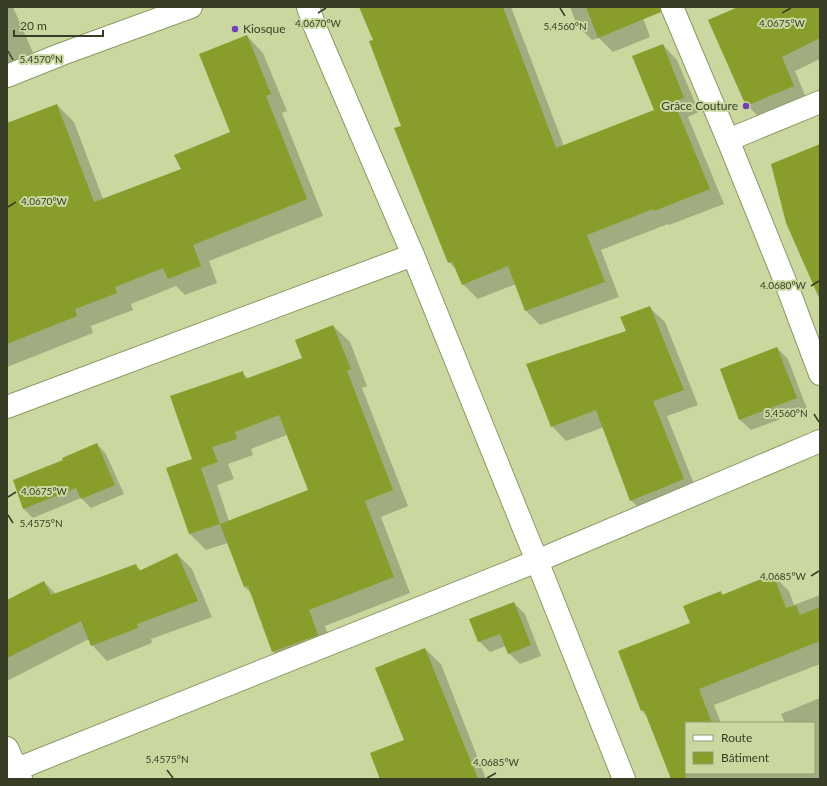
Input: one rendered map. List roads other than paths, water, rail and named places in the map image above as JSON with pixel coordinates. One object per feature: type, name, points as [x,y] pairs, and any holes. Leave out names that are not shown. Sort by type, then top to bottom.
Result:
[{"type":"street","points":[[7,76],[62,54],[191,7]]},
{"type":"street","points":[[308,7],[315,27],[413,255],[624,779]]},
{"type":"street","points":[[672,7],[728,140],[784,279],[820,374]]},
{"type":"street","points":[[728,140],[820,102]]},
{"type":"street","points":[[7,407],[413,255]]},
{"type":"street","points":[[7,748],[14,774],[537,561],[820,441]]},
{"type":"place","name":"Kiosque","points":[[235,29]]},
{"type":"place","name":"Grâce Couture","points":[[746,106]]}]
